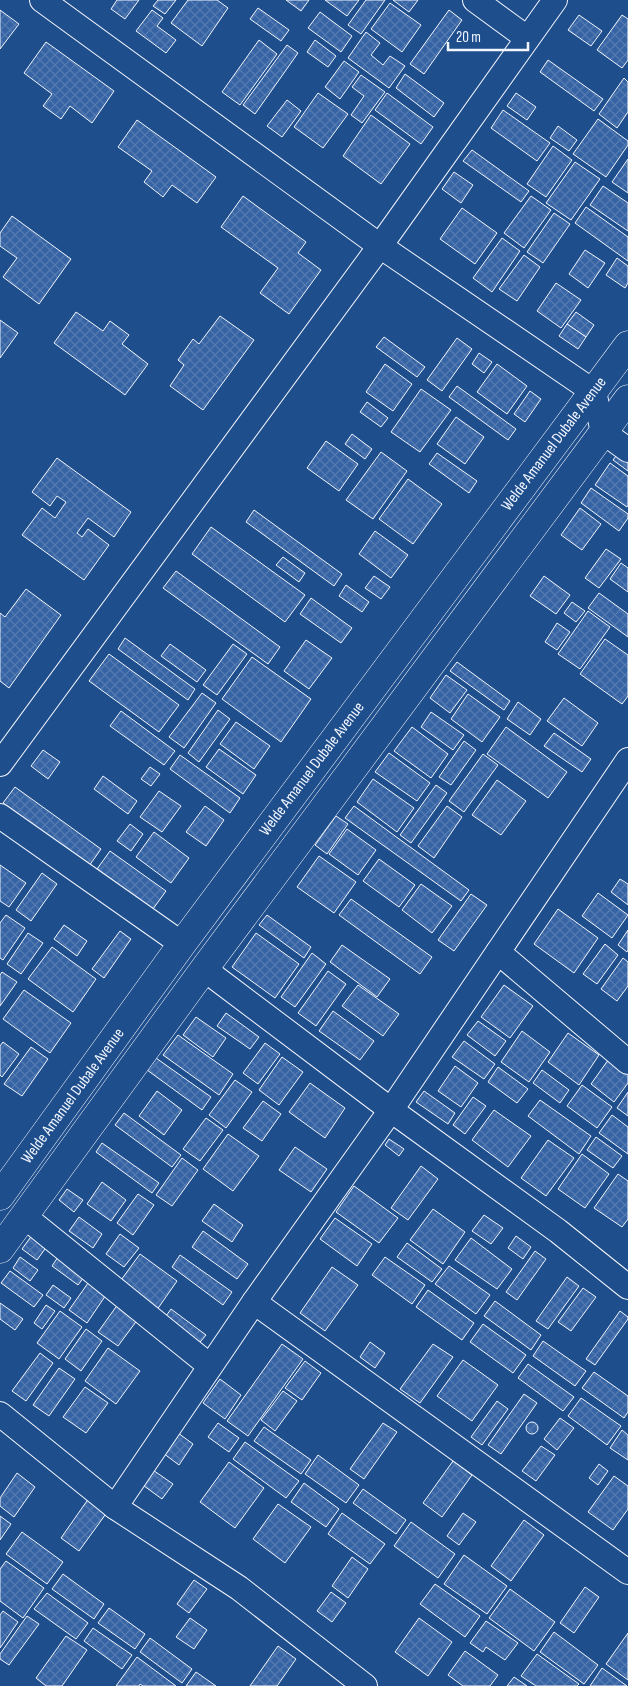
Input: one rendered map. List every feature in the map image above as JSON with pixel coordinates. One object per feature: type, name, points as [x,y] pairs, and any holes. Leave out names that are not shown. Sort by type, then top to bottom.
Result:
[{"type":"main road","name":"Welde Amanuel Dubale Avenue","points":[[0,1196],[182,944],[628,345]]},
{"type":"main road","points":[[0,1249],[204,969],[628,399]]},
{"type":"street","points":[[42,0],[380,246],[594,392],[603,432],[628,450]]},
{"type":"street","points":[[475,0],[527,38]]},
{"type":"street","points":[[0,764],[380,246],[554,0]]},
{"type":"street","points":[[115,1507],[254,1302],[391,1110],[628,760]]},
{"type":"street","points":[[0,816],[182,944]]},
{"type":"street","points":[[498,952],[628,1062]]},
{"type":"street","points":[[204,969],[391,1110],[558,1231],[628,1287]]},
{"type":"street","points":[[24,1216],[210,1366]]},
{"type":"street","points":[[254,1302],[628,1572]]},
{"type":"street","points":[[0,1414],[115,1507],[239,1588],[365,1686]]},
{"type":"building","points":[[117,0],[139,0],[125,19],[111,9]]},
{"type":"building","points":[[158,0],[176,0],[165,14],[153,6]]},
{"type":"building","points":[[188,0],[217,0],[228,8],[202,46],[171,23]]},
{"type":"building","points":[[286,0],[309,0],[301,11]]},
{"type":"building","points":[[325,0],[359,0],[347,16]]},
{"type":"building","points":[[366,0],[385,0],[361,34],[348,25]]},
{"type":"building","points":[[393,0],[418,0],[409,12]]},
{"type":"building","points":[[390,3],[421,25],[402,52],[371,29]]},
{"type":"building","points":[[258,8],[289,30],[281,41],[250,19]]},
{"type":"building","points":[[0,10],[19,24],[0,49]]},
{"type":"building","points":[[152,10],[163,18],[157,26],[176,40],[166,53],[136,31]]},
{"type":"building","points":[[449,10],[462,20],[424,74],[410,64]]},
{"type":"building","points":[[320,12],[352,36],[341,52],[308,28]]},
{"type":"building","points":[[579,15],[602,31],[591,46],[568,30]]},
{"type":"building","points":[[622,15],[628,19],[628,60],[622,68],[597,50]]},
{"type":"building","points":[[366,32],[380,43],[371,55],[383,65],[390,56],[405,66],[389,88],[348,58]]},
{"type":"building","points":[[259,40],[277,54],[240,105],[222,92]]},
{"type":"building","points":[[315,40],[336,56],[328,67],[307,52]]},
{"type":"building","points":[[46,42],[114,91],[92,123],[70,106],[61,119],[43,106],[52,94],[24,73]]},
{"type":"building","points":[[287,45],[298,53],[255,114],[243,105]]},
{"type":"building","points":[[548,60],[603,99],[594,111],[540,72]]},
{"type":"building","points":[[344,61],[359,72],[340,99],[325,87]]},
{"type":"building","points":[[405,74],[444,103],[434,117],[396,88]]},
{"type":"building","points":[[361,75],[385,92],[362,123],[351,115],[364,96],[352,87]]},
{"type":"building","points":[[624,78],[628,82],[628,112],[617,128],[599,114]]},
{"type":"building","points":[[318,93],[348,114],[323,148],[294,127]]},
{"type":"building","points":[[387,93],[433,127],[421,144],[375,110]]},
{"type":"building","points":[[516,93],[536,107],[527,120],[507,106]]},
{"type":"building","points":[[287,100],[301,111],[282,137],[267,126]]},
{"type":"building","points":[[503,110],[550,143],[537,161],[491,128]]},
{"type":"building","points":[[371,115],[410,144],[381,184],[343,156]]},
{"type":"building","points":[[598,119],[628,141],[628,145],[606,177],[573,154]]},
{"type":"building","points":[[137,120],[216,177],[197,203],[172,185],[163,197],[144,182],[152,171],[118,147]]},
{"type":"building","points":[[558,126],[577,140],[569,151],[550,138]]},
{"type":"building","points":[[553,146],[572,160],[546,197],[527,184]]},
{"type":"building","points":[[472,150],[529,191],[521,202],[463,161]]},
{"type":"building","points":[[628,159],[628,193],[612,182]]},
{"type":"building","points":[[575,162],[600,179],[571,220],[546,203]]},
{"type":"building","points":[[454,172],[473,185],[461,203],[442,189]]},
{"type":"building","points":[[603,186],[628,203],[628,231],[590,205]]},
{"type":"building","points":[[243,196],[306,242],[298,253],[321,270],[289,314],[260,293],[278,268],[221,227]]},
{"type":"building","points":[[531,196],[551,210],[524,248],[504,233]]},
{"type":"building","points":[[586,207],[628,237],[628,261],[575,223]]},
{"type":"building","points":[[462,208],[497,233],[475,264],[440,239]]},
{"type":"building","points":[[554,213],[570,224],[543,263],[527,252]]},
{"type":"building","points":[[12,216],[71,259],[39,304],[3,277],[17,258],[0,246],[0,233]]},
{"type":"building","points":[[502,238],[520,251],[492,292],[473,278]]},
{"type":"building","points":[[585,250],[605,263],[588,288],[569,274]]},
{"type":"building","points":[[524,255],[540,267],[517,301],[499,289]]},
{"type":"building","points":[[617,258],[628,266],[628,283],[625,288],[606,275]]},
{"type":"building","points":[[556,283],[581,300],[561,328],[537,311]]},
{"type":"building","points":[[76,312],[103,331],[110,321],[129,335],[122,344],[148,364],[125,395],[54,343]]},
{"type":"building","points":[[576,312],[594,325],[586,337],[567,324]]},
{"type":"building","points":[[220,316],[254,340],[203,410],[170,386],[184,365],[178,360],[193,339],[199,344]]},
{"type":"building","points":[[0,320],[18,333],[0,358]]},
{"type":"building","points":[[567,324],[586,337],[578,349],[559,336]]},
{"type":"building","points":[[384,337],[425,367],[417,377],[376,347]]},
{"type":"building","points":[[457,338],[472,349],[442,391],[427,380]]},
{"type":"building","points":[[479,353],[492,362],[484,373],[472,364]]},
{"type":"building","points":[[385,364],[412,384],[393,411],[366,392]]},
{"type":"building","points":[[497,364],[527,386],[507,414],[477,392]]},
{"type":"building","points":[[457,386],[516,429],[508,440],[449,397]]},
{"type":"building","points":[[421,389],[451,410],[420,452],[391,432]]},
{"type":"building","points":[[530,391],[541,399],[525,422],[514,414]]},
{"type":"building","points":[[367,402],[388,418],[381,427],[360,412]]},
{"type":"building","points":[[456,417],[484,437],[465,464],[437,444]]},
{"type":"building","points":[[352,434],[372,449],[365,459],[345,444]]},
{"type":"building","points":[[326,441],[358,464],[339,491],[307,468]]},
{"type":"building","points":[[381,452],[407,471],[373,519],[346,500]]},
{"type":"building","points":[[619,452],[628,458],[628,471],[613,460]]},
{"type":"building","points":[[437,453],[477,481],[469,493],[429,464]]},
{"type":"building","points":[[57,458],[131,512],[114,537],[88,518],[77,533],[82,537],[88,529],[109,545],[84,580],[22,535],[42,508],[55,518],[66,502],[57,496],[50,506],[32,492]]},
{"type":"building","points":[[610,463],[628,476],[627,507],[595,485]]},
{"type":"building","points":[[408,479],[442,504],[413,544],[379,519]]},
{"type":"building","points":[[591,488],[628,514],[628,518],[619,531],[581,503]]},
{"type":"building","points":[[580,508],[601,524],[582,550],[561,535]]},
{"type":"building","points":[[254,510],[342,574],[334,586],[246,522]]},
{"type":"building","points":[[211,527],[305,595],[285,622],[192,554]]},
{"type":"building","points":[[375,531],[408,555],[391,578],[359,554]]},
{"type":"building","points":[[606,549],[621,559],[599,588],[585,578]]},
{"type":"building","points":[[283,557],[305,573],[299,582],[276,565]]},
{"type":"building","points":[[621,563],[628,568],[628,592],[610,579]]},
{"type":"building","points":[[176,571],[280,647],[268,664],[163,588]]},
{"type":"building","points":[[374,576],[390,587],[381,599],[365,588]]},
{"type":"building","points":[[544,576],[570,595],[556,614],[530,596]]},
{"type":"building","points":[[346,585],[369,602],[362,612],[339,596]]},
{"type":"building","points":[[26,589],[61,615],[9,688],[0,681],[0,613],[5,617]]},
{"type":"building","points":[[599,593],[628,614],[628,637],[588,608]]},
{"type":"building","points":[[311,598],[352,628],[341,643],[300,614]]},
{"type":"building","points":[[572,602],[585,611],[576,622],[564,613]]},
{"type":"building","points":[[588,611],[610,627],[580,669],[558,654]]},
{"type":"building","points":[[557,623],[570,632],[557,650],[545,642]]},
{"type":"building","points":[[125,638],[195,689],[188,700],[118,649]]},
{"type":"building","points":[[605,639],[628,655],[628,696],[622,704],[580,674]]},
{"type":"building","points":[[306,640],[332,658],[309,689],[284,671]]},
{"type":"building","points":[[170,644],[206,670],[197,682],[161,656]]},
{"type":"building","points":[[233,644],[247,654],[217,695],[203,685]]},
{"type":"building","points":[[109,654],[179,705],[159,732],[89,681]]},
{"type":"building","points":[[252,657],[311,699],[281,742],[222,699]]},
{"type":"building","points":[[457,662],[510,701],[504,710],[450,671]]},
{"type":"building","points":[[446,675],[467,690],[450,713],[430,698]]},
{"type":"building","points":[[202,693],[216,703],[184,748],[169,737]]},
{"type":"building","points":[[468,694],[500,717],[482,742],[451,719]]},
{"type":"building","points":[[564,698],[598,723],[582,746],[547,721]]},
{"type":"building","points":[[518,702],[541,719],[530,735],[507,719]]},
{"type":"building","points":[[218,710],[230,719],[199,762],[188,753]]},
{"type":"building","points":[[121,711],[175,751],[164,765],[110,726]]},
{"type":"building","points":[[431,712],[464,735],[453,750],[421,727]]},
{"type":"building","points":[[236,722],[270,746],[254,769],[220,744]]},
{"type":"building","points":[[412,727],[448,754],[431,778],[394,751]]},
{"type":"building","points":[[506,727],[567,772],[548,798],[487,754]]},
{"type":"building","points":[[554,733],[591,759],[582,772],[544,746]]},
{"type":"building","points":[[464,741],[476,750],[451,785],[439,777]]},
{"type":"building","points":[[219,749],[256,775],[243,794],[206,767]]},
{"type":"building","points":[[43,750],[60,762],[48,779],[31,766]]},
{"type":"building","points":[[389,753],[430,783],[417,801],[375,772]]},
{"type":"building","points":[[483,754],[498,765],[464,812],[449,801]]},
{"type":"building","points":[[180,755],[240,798],[230,813],[170,769]]},
{"type":"building","points":[[150,767],[160,774],[151,786],[141,779]]},
{"type":"building","points":[[103,776],[137,801],[128,814],[94,789]]},
{"type":"building","points":[[373,779],[414,808],[397,832],[357,802]]},
{"type":"building","points":[[497,780],[526,801],[501,835],[472,815]]},
{"type":"building","points":[[436,785],[447,793],[411,843],[400,835]]},
{"type":"building","points":[[15,787],[101,849],[89,866],[3,803]]},
{"type":"building","points":[[159,791],[181,806],[162,832],[140,817]]},
{"type":"building","points":[[205,806],[224,820],[206,846],[186,832]]},
{"type":"building","points":[[354,806],[469,890],[461,901],[345,818]]},
{"type":"building","points":[[447,806],[462,817],[434,858],[418,846]]},
{"type":"building","points":[[336,816],[348,824],[327,854],[315,845]]},
{"type":"building","points":[[130,824],[143,834],[131,851],[117,841]]},
{"type":"building","points":[[347,829],[376,850],[358,875],[329,854]]},
{"type":"building","points":[[154,832],[189,858],[171,883],[136,857]]},
{"type":"building","points":[[110,851],[166,891],[153,909],[97,869]]},
{"type":"building","points":[[319,856],[356,882],[334,913],[297,887]]},
{"type":"building","points":[[379,859],[415,885],[399,907],[363,881]]},
{"type":"building","points":[[0,865],[26,883],[9,907],[0,901]]},
{"type":"building","points":[[42,873],[57,884],[31,921],[16,910]]},
{"type":"building","points":[[620,879],[628,884],[628,905],[611,892]]},
{"type":"building","points":[[421,884],[452,906],[432,933],[402,910]]},
{"type":"building","points":[[598,893],[628,915],[612,938],[582,916]]},
{"type":"building","points":[[471,894],[487,905],[454,951],[438,940]]},
{"type":"building","points":[[351,899],[432,957],[420,974],[339,915]]},
{"type":"building","points":[[558,909],[598,938],[574,973],[534,944]]},
{"type":"building","points":[[6,915],[25,928],[3,960],[0,958],[0,923]]},
{"type":"building","points":[[267,915],[311,947],[304,958],[259,925]]},
{"type":"building","points":[[64,925],[87,941],[77,956],[54,939]]},
{"type":"building","points":[[628,930],[628,950],[627,952],[618,945]]},
{"type":"building","points":[[120,931],[131,939],[104,978],[92,969]]},
{"type":"building","points":[[28,933],[43,943],[21,974],[7,964]]},
{"type":"building","points":[[256,933],[299,964],[275,998],[232,967]]},
{"type":"building","points":[[605,944],[618,955],[597,984],[583,974]]},
{"type":"building","points":[[342,945],[390,979],[377,997],[330,962]]},
{"type":"building","points":[[52,947],[96,979],[73,1012],[28,979]]},
{"type":"building","points":[[312,953],[326,964],[295,1007],[281,997]]},
{"type":"building","points":[[623,958],[628,962],[628,986],[617,1001],[601,989]]},
{"type":"building","points":[[328,971],[346,984],[316,1026],[298,1013]]},
{"type":"building","points":[[2,972],[17,982],[0,1006],[0,975]]},
{"type":"building","points":[[358,985],[399,1014],[383,1036],[342,1006]]},
{"type":"building","points":[[504,985],[533,1006],[510,1038],[481,1017]]},
{"type":"building","points":[[24,990],[71,1023],[50,1053],[3,1019]]},
{"type":"building","points":[[333,1011],[374,1041],[360,1060],[319,1031]]},
{"type":"building","points":[[226,1013],[259,1037],[250,1049],[217,1026]]},
{"type":"building","points":[[196,1017],[226,1038],[213,1057],[183,1035]]},
{"type":"building","points":[[478,1021],[506,1041],[495,1056],[467,1035]]},
{"type":"building","points":[[522,1031],[550,1052],[529,1082],[501,1062]]},
{"type":"building","points":[[568,1033],[599,1055],[579,1085],[548,1062]]},
{"type":"building","points":[[178,1035],[233,1074],[219,1095],[163,1055]]},
{"type":"building","points":[[464,1041],[495,1064],[484,1079],[452,1057]]},
{"type":"building","points":[[3,1042],[19,1054],[2,1077],[0,1075],[0,1046]]},
{"type":"building","points":[[265,1043],[280,1054],[258,1084],[243,1073]]},
{"type":"building","points":[[31,1047],[48,1059],[22,1096],[4,1084]]},
{"type":"building","points":[[611,1056],[628,1068],[628,1083],[614,1102],[591,1084]]},
{"type":"building","points":[[282,1057],[303,1072],[279,1105],[259,1090]]},
{"type":"building","points":[[156,1058],[211,1097],[202,1110],[147,1070]]},
{"type":"building","points":[[455,1066],[478,1083],[461,1107],[438,1091]]},
{"type":"building","points":[[498,1067],[528,1089],[517,1103],[488,1082]]},
{"type":"building","points":[[542,1070],[569,1090],[560,1103],[533,1083]]},
{"type":"building","points":[[235,1080],[252,1092],[226,1128],[209,1115]]},
{"type":"building","points":[[310,1083],[345,1108],[325,1138],[289,1112]]},
{"type":"building","points":[[582,1085],[612,1107],[597,1128],[567,1106]]},
{"type":"building","points":[[157,1091],[182,1110],[164,1135],[139,1116]]},
{"type":"building","points":[[424,1091],[455,1113],[448,1124],[416,1102]]},
{"type":"building","points":[[628,1092],[628,1116],[617,1108]]},
{"type":"building","points":[[473,1097],[486,1106],[465,1134],[453,1125]]},
{"type":"building","points":[[540,1100],[591,1136],[579,1154],[528,1116]]},
{"type":"building","points":[[263,1101],[281,1114],[262,1141],[243,1128]]},
{"type":"building","points":[[494,1110],[531,1136],[508,1167],[472,1140]]},
{"type":"building","points":[[124,1113],[181,1155],[172,1167],[115,1125]]},
{"type":"building","points":[[612,1115],[628,1127],[628,1154],[599,1133]]},
{"type":"building","points":[[206,1118],[223,1130],[200,1161],[183,1149]]},
{"type":"building","points":[[228,1134],[259,1156],[233,1191],[203,1169]]},
{"type":"building","points":[[596,1137],[622,1156],[613,1168],[587,1150]]},
{"type":"building","points":[[389,1139],[404,1149],[399,1156],[385,1145]]},
{"type":"building","points":[[548,1140],[574,1158],[546,1196],[521,1178]]},
{"type":"building","points":[[102,1143],[159,1183],[152,1193],[96,1152]]},
{"type":"building","points":[[295,1147],[327,1169],[311,1192],[279,1170]]},
{"type":"building","points":[[582,1154],[609,1174],[585,1208],[558,1189]]},
{"type":"building","points":[[182,1158],[198,1170],[172,1206],[156,1195]]},
{"type":"building","points":[[421,1166],[438,1179],[408,1220],[391,1208]]},
{"type":"building","points":[[618,1174],[628,1181],[628,1219],[622,1227],[594,1208]]},
{"type":"building","points":[[102,1182],[126,1200],[111,1221],[87,1204]]},
{"type":"building","points":[[354,1186],[398,1218],[379,1243],[336,1212]]},
{"type":"building","points":[[67,1189],[83,1200],[74,1212],[59,1200]]},
{"type":"building","points":[[138,1194],[154,1205],[133,1235],[117,1223]]},
{"type":"building","points":[[214,1204],[243,1225],[232,1242],[202,1221]]},
{"type":"building","points":[[433,1209],[465,1232],[443,1264],[410,1240]]},
{"type":"building","points":[[484,1215],[503,1228],[491,1244],[472,1231]]},
{"type":"building","points":[[79,1217],[102,1234],[93,1248],[69,1231]]},
{"type":"building","points":[[335,1218],[372,1244],[357,1266],[320,1239]]},
{"type":"building","points":[[35,1231],[50,1242],[37,1260],[22,1249]]},
{"type":"building","points":[[203,1231],[248,1264],[237,1279],[192,1247]]},
{"type":"building","points":[[120,1234],[139,1248],[124,1267],[106,1254]]},
{"type":"building","points":[[516,1236],[531,1247],[523,1259],[508,1248]]},
{"type":"building","points":[[471,1238],[512,1269],[497,1289],[455,1260]]},
{"type":"building","points":[[407,1243],[442,1269],[432,1282],[397,1257]]},
{"type":"building","points":[[535,1251],[546,1259],[517,1300],[506,1292]]},
{"type":"building","points":[[60,1254],[87,1273],[78,1285],[52,1266]]},
{"type":"building","points":[[140,1254],[177,1281],[154,1314],[116,1287]]},
{"type":"building","points":[[180,1255],[232,1292],[223,1305],[172,1267]]},
{"type":"building","points":[[20,1257],[38,1270],[30,1281],[13,1268]]},
{"type":"building","points":[[385,1257],[425,1285],[412,1304],[372,1275]]},
{"type":"building","points":[[449,1266],[490,1295],[476,1314],[435,1284]]},
{"type":"building","points":[[332,1267],[358,1285],[325,1331],[300,1313]]},
{"type":"building","points":[[10,1271],[43,1295],[34,1307],[1,1283]]},
{"type":"building","points":[[93,1276],[110,1289],[87,1323],[69,1310]]},
{"type":"building","points":[[567,1277],[579,1286],[548,1329],[536,1321]]},
{"type":"building","points":[[53,1285],[71,1298],[64,1308],[46,1295]]},
{"type":"building","points":[[583,1288],[596,1297],[571,1331],[558,1322]]},
{"type":"building","points":[[428,1290],[474,1323],[462,1340],[416,1307]]},
{"type":"building","points":[[121,1300],[141,1315],[118,1346],[98,1332]]},
{"type":"building","points":[[495,1301],[541,1335],[531,1350],[484,1316]]},
{"type":"building","points":[[0,1303],[23,1319],[15,1330],[0,1319]]},
{"type":"building","points":[[46,1305],[55,1311],[42,1329],[34,1323]]},
{"type":"building","points":[[171,1309],[206,1335],[196,1347],[161,1323]]},
{"type":"building","points":[[60,1311],[82,1327],[59,1359],[37,1343]]},
{"type":"building","points":[[620,1311],[628,1319],[595,1365],[586,1359]]},
{"type":"building","points":[[483,1324],[526,1355],[513,1373],[470,1342]]},
{"type":"building","points":[[86,1329],[102,1341],[81,1371],[65,1359]]},
{"type":"building","points":[[543,1341],[586,1371],[575,1386],[533,1356]]},
{"type":"building","points":[[370,1342],[385,1353],[375,1368],[360,1357]]},
{"type":"building","points":[[282,1344],[303,1359],[248,1436],[227,1421]]},
{"type":"building","points":[[433,1344],[453,1357],[420,1403],[400,1389]]},
{"type":"building","points":[[108,1348],[140,1371],[116,1404],[85,1381]]},
{"type":"building","points":[[40,1353],[53,1363],[26,1401],[12,1391]]},
{"type":"building","points":[[463,1360],[498,1385],[472,1421],[437,1396]]},
{"type":"building","points":[[305,1361],[321,1373],[302,1400],[285,1388]]},
{"type":"building","points":[[528,1364],[574,1397],[563,1411],[518,1378]]},
{"type":"building","points":[[59,1368],[75,1379],[49,1416],[33,1405]]},
{"type":"building","points":[[594,1372],[628,1396],[628,1412],[624,1418],[582,1388]]},
{"type":"building","points":[[220,1379],[241,1395],[225,1419],[203,1403]]},
{"type":"building","points":[[85,1387],[108,1403],[86,1433],[63,1417]]},
{"type":"building","points":[[283,1391],[297,1401],[275,1431],[261,1420]]},
{"type":"building","points":[[524,1394],[537,1403],[501,1454],[488,1445]]},
{"type":"building","points":[[581,1398],[621,1426],[607,1445],[568,1416]]},
{"type":"building","points":[[497,1401],[508,1409],[482,1445],[471,1437]]},
{"type":"building","points":[[560,1418],[574,1428],[557,1450],[544,1439]]},
{"type":"building","points":[[530,1422],[534,1422],[538,1428],[534,1434],[530,1434],[526,1430],[526,1426]]},
{"type":"building","points":[[218,1423],[239,1438],[229,1452],[208,1437]]},
{"type":"building","points":[[383,1423],[397,1432],[364,1479],[350,1469]]},
{"type":"building","points":[[264,1427],[311,1460],[301,1474],[254,1441]]},
{"type":"building","points":[[622,1430],[628,1435],[628,1460],[610,1448]]},
{"type":"building","points":[[178,1433],[193,1444],[179,1465],[163,1453]]},
{"type":"building","points":[[245,1442],[299,1481],[286,1498],[233,1459]]},
{"type":"building","points":[[541,1446],[555,1455],[536,1481],[522,1471]]},
{"type":"building","points":[[318,1455],[359,1485],[346,1503],[305,1474]]},
{"type":"building","points":[[453,1461],[472,1475],[442,1517],[423,1503]]},
{"type":"building","points":[[229,1462],[264,1488],[235,1528],[200,1502]]},
{"type":"building","points":[[599,1464],[608,1471],[598,1485],[589,1478]]},
{"type":"building","points":[[150,1468],[173,1484],[162,1499],[140,1483]]},
{"type":"building","points":[[17,1473],[35,1487],[14,1517],[0,1506],[0,1498]]},
{"type":"building","points":[[614,1476],[628,1486],[628,1509],[613,1530],[588,1512]]},
{"type":"building","points":[[304,1483],[339,1509],[326,1527],[291,1502]]},
{"type":"building","points":[[363,1489],[406,1520],[396,1534],[353,1503]]},
{"type":"building","points":[[89,1498],[108,1511],[79,1551],[61,1538]]},
{"type":"building","points":[[278,1504],[311,1527],[285,1563],[253,1539]]},
{"type":"building","points":[[342,1513],[385,1544],[370,1564],[328,1534]]},
{"type":"building","points":[[463,1513],[476,1522],[459,1545],[447,1536]]},
{"type":"building","points":[[0,1516],[11,1524],[0,1540]]},
{"type":"building","points":[[524,1520],[544,1535],[511,1581],[491,1566]]},
{"type":"building","points":[[411,1522],[455,1554],[438,1578],[394,1546]]},
{"type":"building","points":[[22,1532],[63,1562],[47,1584],[6,1554]]},
{"type":"building","points":[[464,1555],[507,1586],[487,1614],[444,1584]]},
{"type":"building","points":[[352,1557],[368,1569],[348,1598],[332,1586]]},
{"type":"building","points":[[6,1561],[44,1588],[23,1618],[0,1601],[0,1569]]},
{"type":"building","points":[[63,1574],[104,1604],[94,1619],[52,1589]]},
{"type":"building","points":[[194,1580],[207,1589],[189,1613],[177,1604]]},
{"type":"building","points":[[435,1584],[480,1616],[465,1637],[420,1604]]},
{"type":"building","points":[[585,1587],[599,1597],[574,1633],[560,1623]]},
{"type":"building","points":[[510,1589],[555,1622],[534,1651],[489,1618]]},
{"type":"building","points":[[331,1592],[346,1603],[332,1622],[317,1611]]},
{"type":"building","points":[[47,1593],[88,1623],[76,1639],[34,1609]]},
{"type":"building","points":[[109,1608],[145,1634],[135,1649],[98,1623]]},
{"type":"building","points":[[3,1611],[18,1622],[0,1648],[0,1615]]},
{"type":"building","points":[[27,1616],[39,1624],[9,1665],[0,1659],[0,1654]]},
{"type":"building","points":[[190,1618],[207,1630],[194,1649],[176,1637]]},
{"type":"building","points":[[419,1618],[452,1642],[428,1676],[395,1652]]},
{"type":"building","points":[[486,1621],[518,1643],[505,1660],[486,1647],[483,1652],[470,1643]]},
{"type":"building","points":[[93,1628],[132,1655],[122,1669],[84,1641]]},
{"type":"building","points":[[554,1632],[598,1665],[584,1684],[540,1652]]},
{"type":"building","points":[[628,1633],[628,1680],[606,1664]]},
{"type":"building","points":[[66,1636],[87,1650],[62,1686],[46,1686],[36,1678]]},
{"type":"building","points":[[150,1638],[192,1669],[182,1683],[140,1652]]},
{"type":"building","points":[[278,1646],[296,1659],[277,1686],[250,1686]]},
{"type":"building","points":[[465,1651],[498,1675],[490,1686],[463,1686],[448,1675]]},
{"type":"building","points":[[537,1654],[579,1684],[577,1686],[536,1686],[521,1676]]},
{"type":"building","points":[[137,1657],[176,1686],[143,1686],[140,1684],[139,1686],[116,1686]]},
{"type":"building","points":[[602,1668],[627,1686],[590,1686]]},
{"type":"building","points":[[196,1672],[216,1686],[186,1686]]},
{"type":"building","points":[[514,1677],[527,1686],[507,1686]]}]
